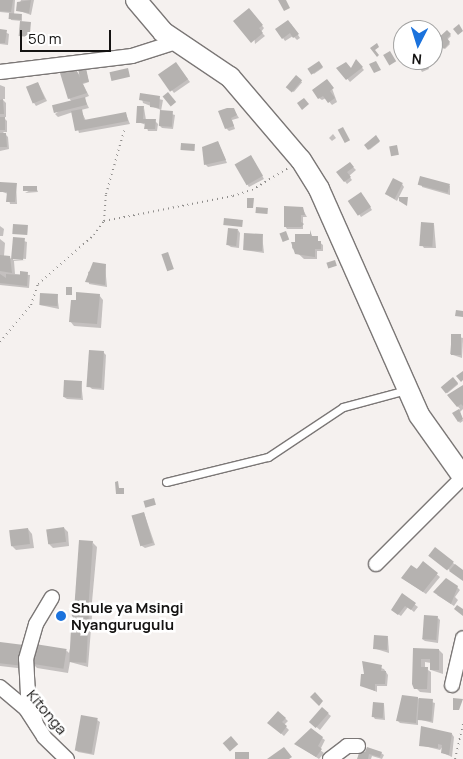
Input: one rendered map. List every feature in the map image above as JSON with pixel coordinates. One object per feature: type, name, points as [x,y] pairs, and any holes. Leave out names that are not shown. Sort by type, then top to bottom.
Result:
[{"type":"street","points":[[136,0],[150,20],[176,42],[230,77],[301,160],[319,190],[419,414],[463,477],[376,564]]},
{"type":"street","points":[[0,72],[132,56],[176,42]]},
{"type":"street","points":[[36,724],[28,695],[26,658],[29,642],[52,597]]},
{"type":"street","points":[[452,685],[463,638]]},
{"type":"street","name":"Kitonga","points":[[0,687],[14,697],[44,737],[67,759]]},
{"type":"street","points":[[330,759],[347,746],[358,746]]},
{"type":"lane","points":[[166,482],[268,457],[343,407],[407,390]]},
{"type":"path","points":[[0,342],[31,305],[38,284],[94,235],[104,221],[106,194],[124,131]]},
{"type":"path","points":[[104,221],[233,196],[252,190],[301,160]]},
{"type":"path","points":[[455,759],[463,724]]},
{"type":"building","points":[[0,0],[13,0],[11,12],[0,11]]},
{"type":"building","points":[[31,0],[29,13],[16,11],[17,2]]},
{"type":"building","points":[[278,0],[286,0],[290,8],[284,11]]},
{"type":"building","points":[[249,8],[263,25],[259,28],[263,33],[251,43],[233,21]]},
{"type":"building","points":[[9,13],[22,14],[22,20],[9,19]]},
{"type":"building","points":[[288,20],[299,34],[293,38],[290,33],[282,39],[275,29]]},
{"type":"building","points":[[20,21],[31,22],[30,37],[19,36]]},
{"type":"building","points":[[459,24],[463,31],[458,35],[453,29]]},
{"type":"building","points":[[0,29],[7,30],[5,43],[0,43]]},
{"type":"building","points":[[447,30],[451,34],[447,38],[450,42],[444,49],[443,48],[443,34]]},
{"type":"building","points":[[377,43],[379,47],[375,50],[379,55],[377,57],[370,48]]},
{"type":"building","points":[[390,51],[393,56],[393,63],[389,65],[383,55]]},
{"type":"building","points":[[356,59],[363,67],[346,80],[336,68],[346,62],[351,68]]},
{"type":"building","points":[[319,61],[323,67],[311,75],[307,69]]},
{"type":"building","points":[[376,61],[381,70],[374,73],[369,64]]},
{"type":"building","points":[[176,62],[188,79],[170,92],[158,75]]},
{"type":"building","points":[[86,68],[89,82],[81,83],[78,70]]},
{"type":"building","points":[[128,68],[130,77],[112,81],[109,72]]},
{"type":"building","points":[[76,69],[87,93],[68,99],[60,73]]},
{"type":"building","points":[[296,75],[302,80],[292,92],[286,87]]},
{"type":"building","points":[[327,79],[334,88],[330,91],[335,98],[328,103],[323,96],[318,99],[312,90]]},
{"type":"building","points":[[38,82],[45,99],[33,104],[26,87]]},
{"type":"building","points":[[168,92],[176,102],[171,107],[163,96]]},
{"type":"building","points":[[140,93],[160,96],[159,108],[150,107],[150,102],[139,100]]},
{"type":"building","points":[[85,97],[87,105],[54,113],[52,105]]},
{"type":"building","points":[[304,98],[309,104],[302,110],[297,103]]},
{"type":"building","points":[[3,99],[4,114],[0,114],[0,100]]},
{"type":"building","points":[[137,106],[144,106],[143,119],[156,119],[155,129],[144,129],[145,123],[136,123]]},
{"type":"building","points":[[234,108],[237,115],[231,118],[234,126],[225,129],[218,111]]},
{"type":"building","points":[[82,109],[84,120],[126,112],[128,121],[75,131],[71,111]]},
{"type":"building","points":[[160,110],[173,111],[172,127],[159,126]]},
{"type":"building","points":[[0,117],[5,117],[5,130],[0,130]]},
{"type":"building","points":[[343,127],[350,140],[345,143],[338,130]]},
{"type":"building","points":[[0,133],[6,133],[7,147],[0,147]]},
{"type":"building","points":[[376,135],[380,141],[368,150],[364,145]]},
{"type":"building","points":[[218,141],[226,160],[204,165],[202,147]]},
{"type":"building","points":[[181,143],[195,144],[194,151],[181,150]]},
{"type":"building","points":[[397,145],[399,155],[391,156],[389,147]]},
{"type":"building","points":[[251,155],[263,176],[247,185],[235,164]]},
{"type":"building","points":[[350,162],[354,167],[347,172],[351,177],[344,182],[336,172]]},
{"type":"building","points":[[420,176],[450,184],[448,193],[418,185]]},
{"type":"building","points":[[393,178],[403,183],[395,199],[385,194]]},
{"type":"building","points":[[0,182],[17,183],[15,202],[6,202],[7,192],[0,192]]},
{"type":"building","points":[[23,186],[37,186],[37,191],[23,191]]},
{"type":"building","points":[[361,192],[371,207],[358,216],[348,201]]},
{"type":"building","points":[[399,197],[408,197],[407,206],[399,201]]},
{"type":"building","points":[[247,198],[254,198],[253,208],[247,208]]},
{"type":"building","points":[[284,206],[303,207],[305,215],[301,215],[301,222],[304,224],[301,227],[284,227]]},
{"type":"building","points":[[256,207],[268,208],[267,214],[255,213]]},
{"type":"building","points":[[224,218],[243,220],[242,227],[223,225]]},
{"type":"building","points":[[421,222],[434,223],[432,247],[419,246]]},
{"type":"building","points":[[13,224],[28,225],[27,235],[12,234]]},
{"type":"building","points":[[228,228],[238,229],[236,246],[226,245]]},
{"type":"building","points":[[310,230],[312,236],[318,236],[318,241],[321,241],[321,249],[315,249],[315,257],[295,254],[291,242],[295,242],[295,234],[310,234]]},
{"type":"building","points":[[286,231],[289,239],[283,242],[279,234]]},
{"type":"building","points":[[244,233],[263,234],[262,251],[243,250]]},
{"type":"building","points":[[13,237],[25,238],[23,260],[11,259]]},
{"type":"building","points":[[168,252],[174,269],[167,271],[161,254]]},
{"type":"building","points":[[0,255],[10,256],[12,273],[0,271]]},
{"type":"building","points":[[335,260],[337,266],[328,268],[326,263]]},
{"type":"building","points":[[93,262],[106,264],[105,285],[85,282]]},
{"type":"building","points":[[20,271],[28,272],[27,286],[0,283],[0,274],[6,278],[6,274],[20,275]]},
{"type":"building","points":[[66,287],[72,287],[72,295],[66,295]]},
{"type":"building","points":[[76,292],[100,294],[97,324],[69,322],[71,300],[76,300]]},
{"type":"building","points":[[40,293],[58,294],[57,306],[39,305]]},
{"type":"building","points":[[456,310],[463,311],[463,317],[455,316]]},
{"type":"building","points":[[451,334],[461,334],[461,355],[451,355]]},
{"type":"building","points":[[89,350],[104,351],[101,388],[86,387]]},
{"type":"building","points":[[463,371],[463,380],[461,382],[456,376]]},
{"type":"building","points":[[453,377],[458,383],[446,393],[441,387]]},
{"type":"building","points":[[64,380],[82,381],[81,398],[63,397]]},
{"type":"building","points":[[463,385],[463,406],[461,404],[457,407],[447,395]]},
{"type":"building","points":[[459,409],[463,419],[458,422],[452,413]]},
{"type":"building","points":[[118,481],[119,488],[124,488],[124,494],[116,494],[115,482]]},
{"type":"building","points":[[154,498],[156,505],[145,508],[143,501]]},
{"type":"building","points":[[144,512],[153,543],[140,546],[132,516]]},
{"type":"building","points":[[64,527],[66,542],[48,544],[46,530]]},
{"type":"building","points":[[28,528],[30,544],[11,546],[9,530]]},
{"type":"building","points":[[79,540],[93,541],[88,609],[74,608]]},
{"type":"building","points":[[435,547],[454,562],[447,570],[428,556]]},
{"type":"building","points":[[423,561],[438,573],[423,592],[401,578],[411,565],[417,569]]},
{"type":"building","points":[[455,564],[463,570],[463,581],[449,571]]},
{"type":"building","points":[[446,578],[458,586],[451,604],[433,592]]},
{"type":"building","points":[[402,593],[416,603],[411,610],[405,606],[398,615],[391,610]]},
{"type":"building","points":[[457,605],[463,609],[463,616],[454,609]]},
{"type":"building","points":[[72,610],[89,611],[86,663],[69,662]]},
{"type":"building","points":[[424,615],[438,616],[436,640],[422,639]]},
{"type":"building","points":[[374,635],[388,636],[387,650],[373,649]]},
{"type":"building","points":[[0,642],[24,645],[21,666],[0,663]]},
{"type":"building","points":[[35,644],[67,649],[63,669],[32,664]]},
{"type":"building","points":[[413,648],[439,649],[439,670],[430,670],[430,659],[421,659],[421,667],[428,667],[427,689],[414,689],[412,684]]},
{"type":"building","points":[[362,661],[382,665],[381,671],[386,671],[385,684],[375,684],[375,691],[360,686],[361,674],[364,674]]},
{"type":"building","points":[[315,692],[323,701],[319,706],[310,697]]},
{"type":"building","points":[[402,695],[418,697],[416,723],[396,721]]},
{"type":"building","points":[[419,698],[433,699],[431,721],[417,720]]},
{"type":"building","points":[[453,698],[463,699],[459,710],[453,710]]},
{"type":"building","points":[[373,702],[384,703],[383,718],[372,717]]},
{"type":"building","points":[[322,707],[329,713],[316,728],[309,722]]},
{"type":"building","points":[[278,711],[286,718],[282,722],[287,726],[281,734],[267,723]]},
{"type":"building","points":[[81,715],[98,718],[91,753],[75,750]]},
{"type":"building","points":[[421,726],[452,733],[449,755],[441,753],[442,745],[438,744],[438,748],[419,746]]},
{"type":"building","points":[[311,728],[323,737],[318,746],[322,749],[316,757],[294,744]]},
{"type":"building","points":[[231,736],[238,744],[230,752],[223,743]]},
{"type":"building","points":[[284,747],[292,757],[289,759],[267,759]]},
{"type":"building","points":[[367,747],[382,752],[380,757],[369,754],[368,759],[357,759],[360,750],[365,752]]},
{"type":"building","points":[[235,752],[249,752],[249,759],[235,759]]},
{"type":"place","name":"Shule ya Msingi Nyangurugulu","points":[[61,616]]}]
